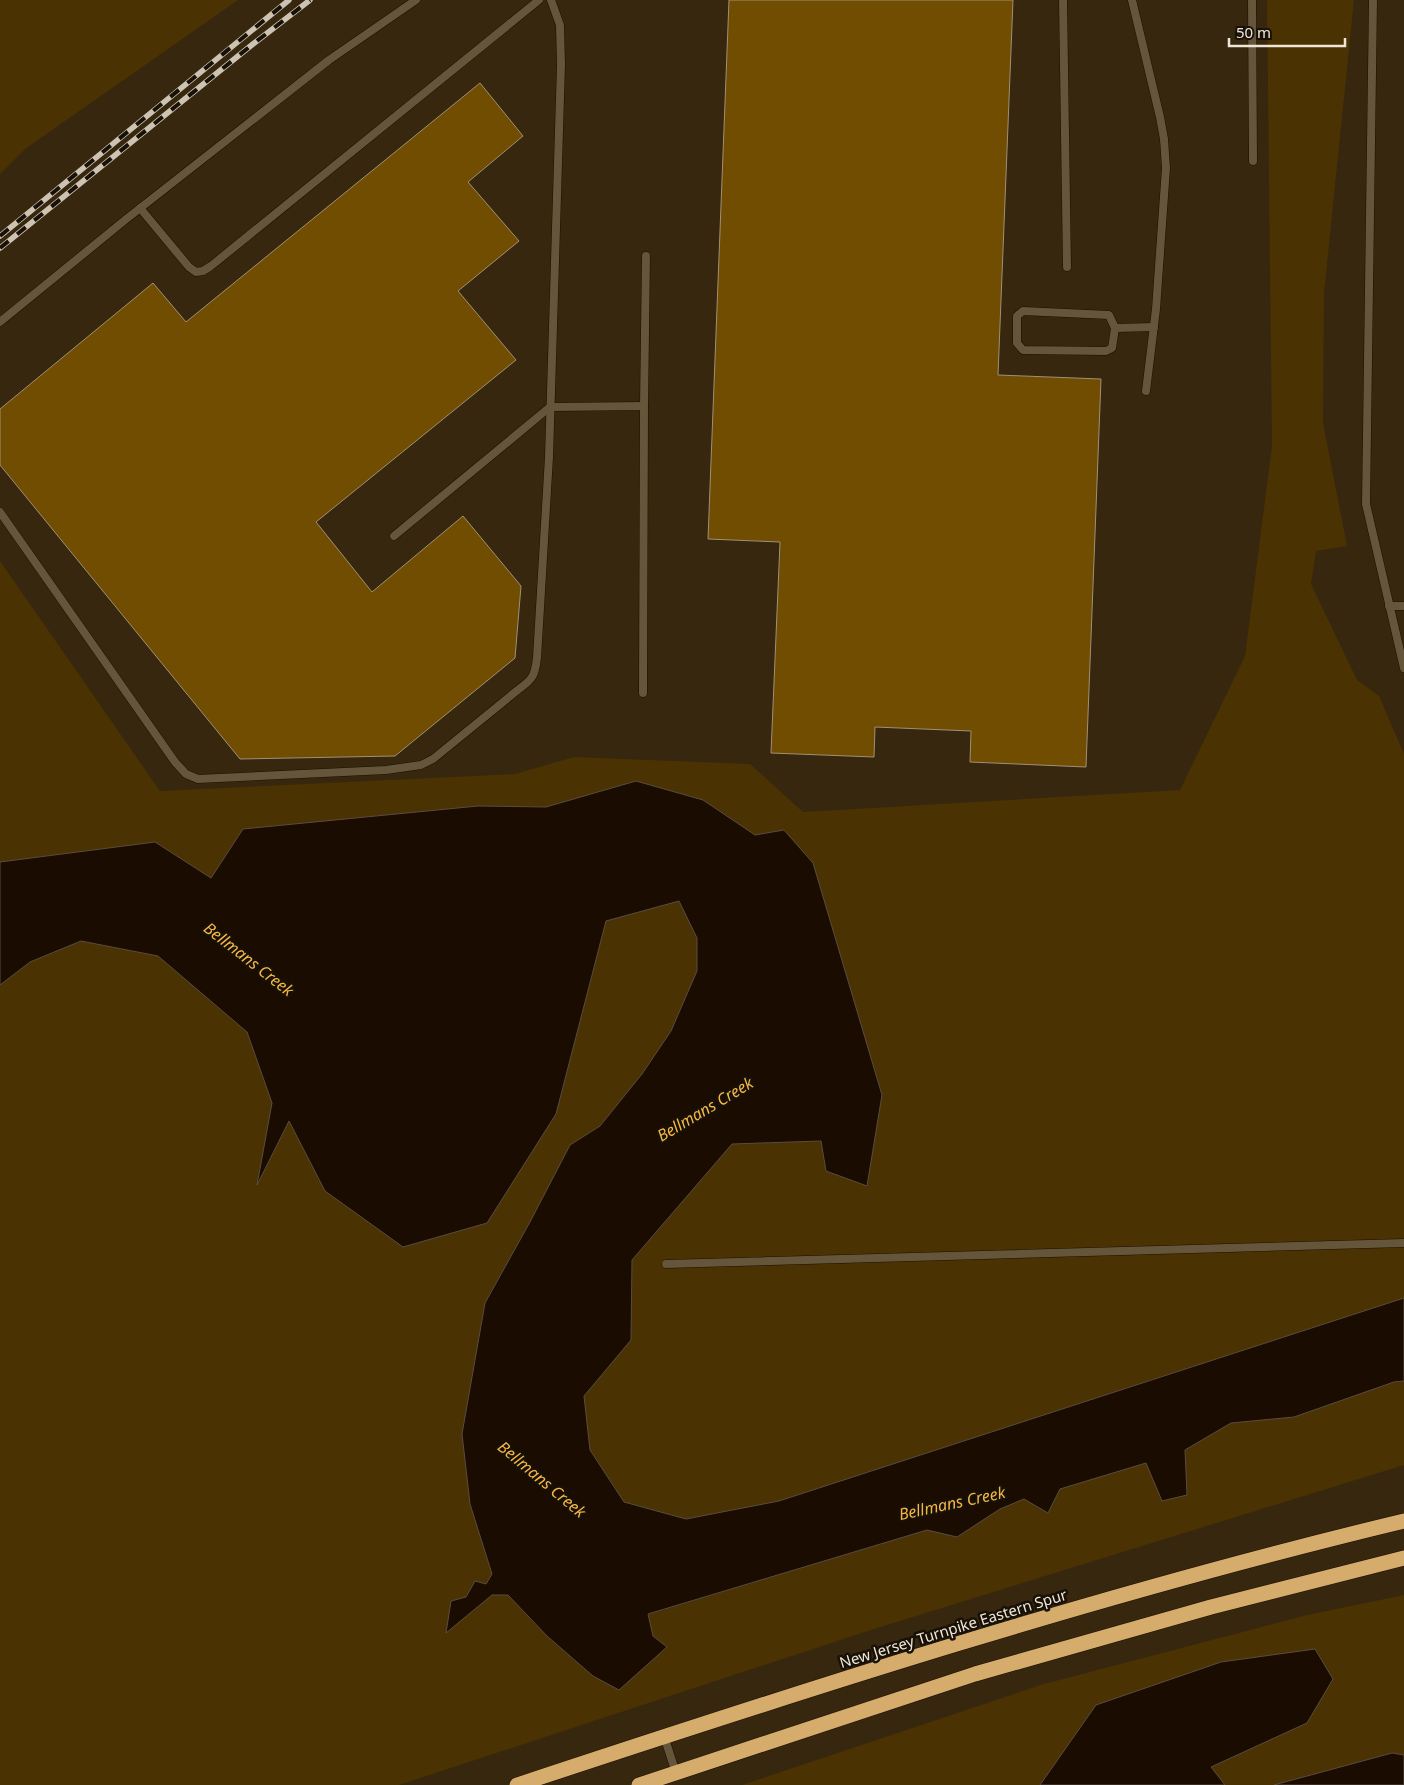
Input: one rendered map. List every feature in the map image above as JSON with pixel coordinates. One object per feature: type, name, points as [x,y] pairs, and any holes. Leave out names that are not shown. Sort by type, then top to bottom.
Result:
[{"type":"highway","name":"New Jersey Turnpike Eastern Spur","points":[[517,1785],[856,1674],[950,1646],[1204,1573],[1404,1521]]},
{"type":"highway","points":[[639,1785],[966,1677],[1077,1644],[1211,1606],[1404,1558]]},
{"type":"lane","points":[[0,322],[140,208],[329,60],[416,0]]},
{"type":"lane","points":[[140,208],[188,267],[196,272],[204,271],[539,0]]},
{"type":"lane","points":[[0,512],[176,762],[186,774],[198,779],[386,770],[421,765],[433,759],[529,682],[535,674],[538,658],[550,407],[561,65],[560,25],[552,0]]},
{"type":"lane","points":[[1063,0],[1067,266]]},
{"type":"lane","points":[[1132,0],[1160,116],[1166,158],[1154,327],[1146,391]]},
{"type":"lane","points":[[1252,0],[1253,161]]},
{"type":"lane","points":[[1373,0],[1366,504],[1404,668]]},
{"type":"lane","points":[[643,693],[646,256]]},
{"type":"lane","points":[[1023,311],[1109,314],[1115,328],[1112,348],[1106,352],[1023,350],[1017,343],[1017,316],[1023,311]]},
{"type":"lane","points":[[1115,328],[1154,327]]},
{"type":"lane","points":[[394,536],[550,407],[644,406]]},
{"type":"lane","points":[[1389,606],[1404,606]]},
{"type":"lane","points":[[666,1264],[1404,1243]]},
{"type":"lane","points":[[664,1736],[676,1773]]},
{"type":"shaded area","points":[[0,0],[238,0],[25,149],[0,174]]},
{"type":"shaded area","points":[[1267,0],[1354,0],[1324,293],[1323,423],[1347,546],[1316,551],[1311,584],[1357,680],[1379,696],[1404,754],[1404,1298],[779,1501],[686,1519],[624,1502],[590,1450],[584,1396],[631,1340],[632,1260],[732,1144],[821,1141],[784,830],[755,835],[703,800],[636,781],[546,807],[478,806],[243,829],[211,878],[155,842],[0,862],[0,561],[160,791],[515,774],[574,757],[750,764],[803,812],[1180,790],[1245,656],[1272,446]]},
{"type":"shaded area","points":[[679,901],[697,938],[697,971],[671,1031],[642,1074],[600,1126],[570,1145],[485,1303],[462,1434],[470,1504],[492,1574],[486,1584],[466,1597],[447,1632],[492,1595],[508,1595],[547,1636],[593,1676],[667,1647],[653,1636],[647,1615],[927,1530],[957,1537],[1000,1509],[1024,1499],[1146,1463],[1162,1501],[1187,1495],[1185,1450],[1231,1423],[1294,1417],[1394,1382],[1404,1381],[1404,1465],[877,1628],[399,1785],[0,1785],[0,985],[30,962],[81,941],[158,956],[247,1032],[272,1103],[258,1183],[289,1121],[325,1191],[556,1114],[606,920]]},
{"type":"shaded area","points":[[1404,1595],[1404,1755],[1392,1753],[1274,1785],[1225,1785],[1211,1767],[1307,1723],[1096,1705],[1040,1785],[742,1785],[1044,1684],[1307,1615]]},
{"type":"water","name":"Bellmans Creek","points":[[636,781],[703,800],[755,835],[784,830],[813,863],[882,1095],[867,1186],[826,1171],[821,1141],[732,1144],[632,1260],[631,1340],[584,1396],[590,1450],[624,1502],[686,1519],[779,1501],[1404,1298],[1404,1381],[1394,1382],[1294,1417],[1231,1423],[1185,1450],[1187,1495],[1162,1501],[1146,1463],[1060,1489],[1048,1513],[1024,1499],[1000,1509],[957,1537],[927,1530],[648,1614],[653,1636],[667,1647],[619,1690],[593,1676],[547,1636],[508,1595],[492,1595],[446,1633],[451,1601],[466,1597],[475,1581],[486,1584],[492,1574],[470,1504],[462,1434],[485,1303],[570,1145],[600,1126],[642,1074],[671,1031],[697,971],[697,938],[679,901],[606,921],[556,1114],[487,1223],[403,1247],[325,1191],[289,1121],[257,1185],[272,1103],[247,1032],[158,956],[81,941],[30,962],[0,985],[0,862],[155,842],[211,878],[243,829],[478,806],[546,807]]},
{"type":"water","points":[[1315,1649],[1333,1679],[1307,1723],[1211,1767],[1225,1785],[1040,1785],[1096,1705],[1221,1662]]},
{"type":"water","points":[[1392,1753],[1404,1755],[1404,1785],[1274,1785]]},
{"type":"building","points":[[729,0],[1013,0],[998,375],[1101,379],[1086,767],[970,762],[971,731],[875,727],[874,757],[771,753],[780,542],[708,539]]},
{"type":"building","points":[[480,83],[523,136],[468,182],[519,241],[458,291],[516,360],[316,522],[372,592],[463,516],[521,586],[515,658],[395,756],[240,759],[0,465],[0,409],[153,283],[186,322]]},
{"type":"railway","points":[[0,236],[289,0]]},
{"type":"railway","points":[[0,248],[310,0]]}]
